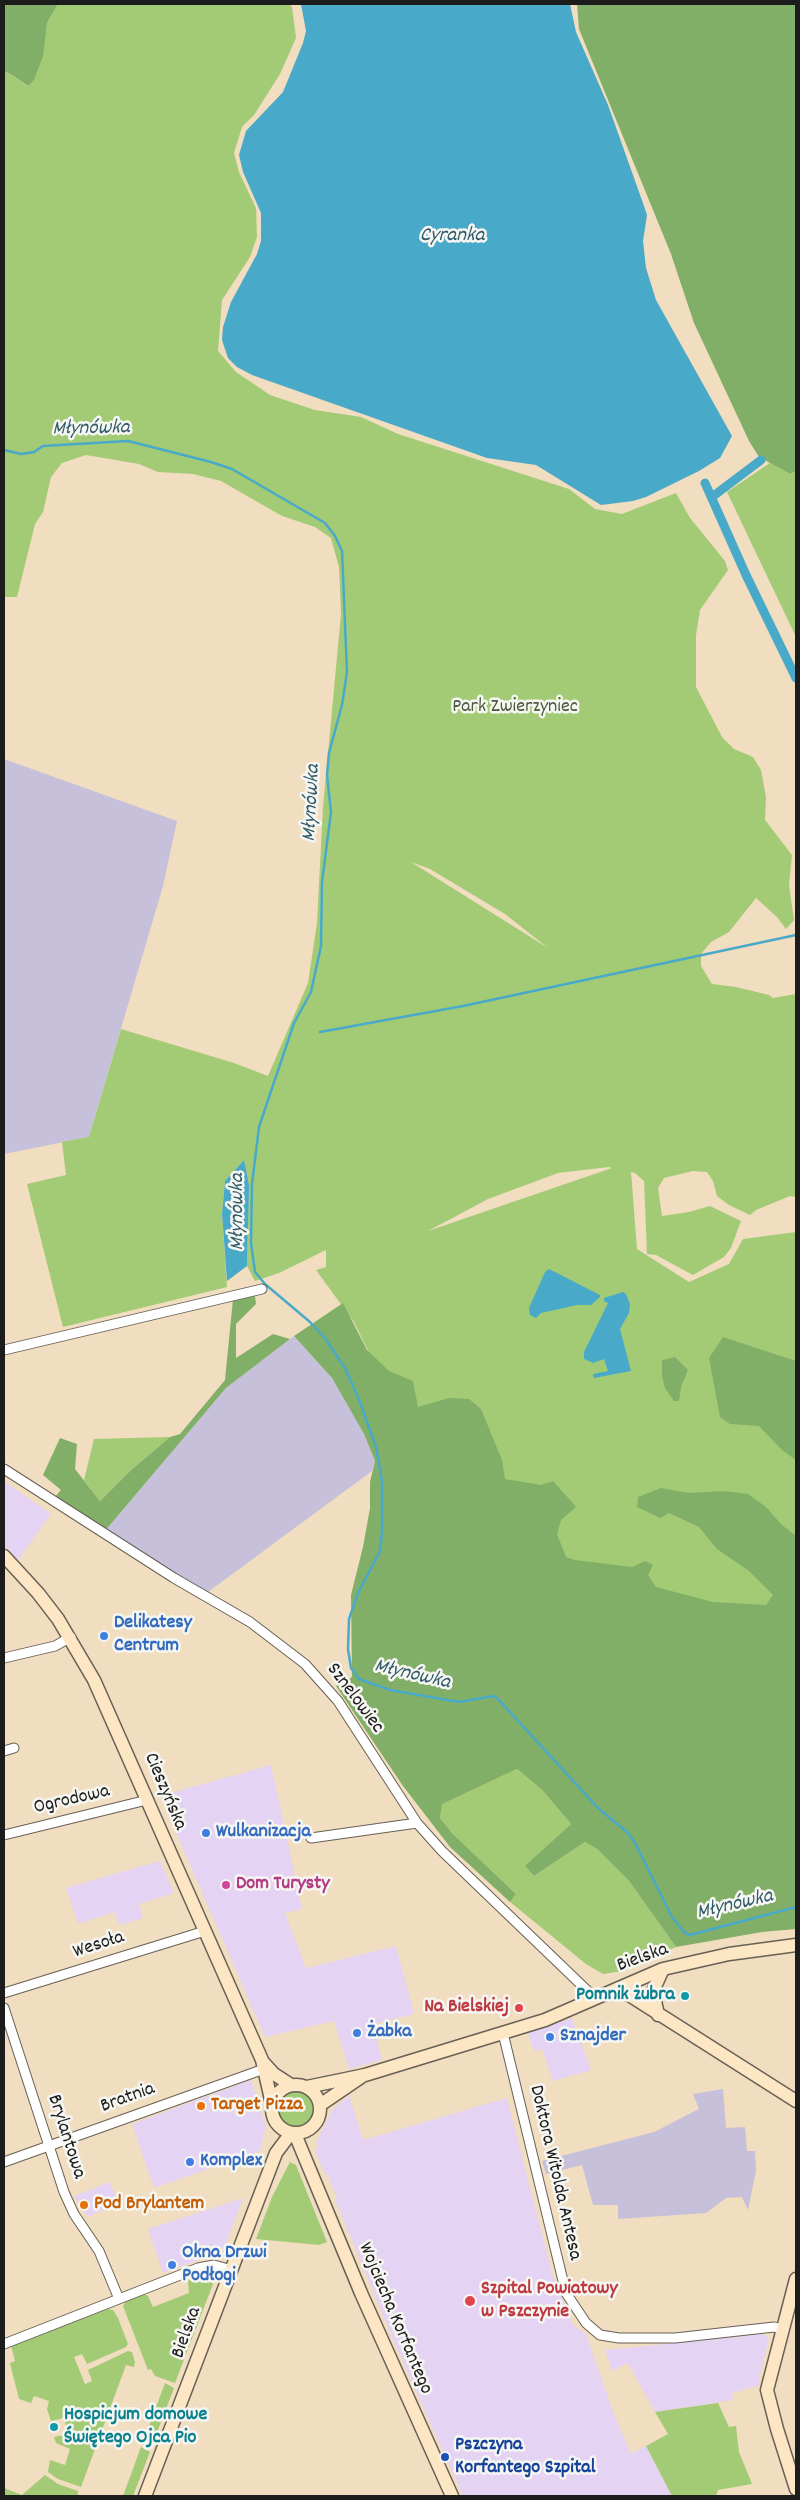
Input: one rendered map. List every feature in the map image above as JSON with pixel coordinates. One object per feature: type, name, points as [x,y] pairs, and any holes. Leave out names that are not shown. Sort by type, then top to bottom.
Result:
[{"type":"main road","name":"Cieszyńska","points":[[4,1556],[38,1593],[71,1638],[102,1696],[263,2065],[272,2104]]},
{"type":"main road","name":"Bielska","points":[[307,2087],[365,2075],[545,2020],[663,1969],[729,1954],[796,1945]]},
{"type":"main road","points":[[658,2016],[653,1991],[663,1969]]},
{"type":"main road","points":[[618,1988],[658,2016],[796,2101]]},
{"type":"main road","name":"Cieszyńska","points":[[263,2065],[292,2085]]},
{"type":"main road","name":"Bielska","points":[[320,2105],[365,2075]]},
{"type":"main road","points":[[304,2154],[310,2129],[318,2118],[320,2105],[313,2092],[307,2087],[292,2085],[279,2092],[272,2104],[276,2123],[293,2133],[310,2129]]},
{"type":"main road","name":"Bielska","points":[[276,2123],[276,2153]]},
{"type":"main road","name":"Bielska","points":[[145,2496],[276,2153],[293,2133]]},
{"type":"main road","name":"Wojciecha Korfantego","points":[[293,2133],[304,2154],[361,2293],[452,2496]]},
{"type":"main road","points":[[796,2278],[767,2390],[777,2430],[796,2489]]},
{"type":"street","points":[[4,1350],[262,1289]]},
{"type":"street","name":"Sznelowiec","points":[[4,1469],[174,1578],[250,1622],[305,1664],[338,1700],[417,1823],[442,1851],[595,1998]]},
{"type":"street","points":[[4,1658],[55,1646],[71,1638]]},
{"type":"street","points":[[4,1751],[14,1748]]},
{"type":"street","name":"Ogrodowa","points":[[4,1835],[147,1800]]},
{"type":"street","points":[[311,1838],[417,1823]]},
{"type":"street","name":"Wesoła","points":[[4,1993],[205,1931]]},
{"type":"street","name":"Brylantowa","points":[[4,2008],[68,2203],[99,2251],[119,2298]]},
{"type":"street","name":"Doktora Witolda Antesa","points":[[503,2033],[534,2168],[566,2293],[586,2323],[600,2335],[619,2338],[676,2338],[774,2327],[783,2329]]},
{"type":"street","name":"Bratnia","points":[[4,2162],[263,2065]]},
{"type":"street","points":[[4,2344],[198,2268],[214,2265],[232,2270]]},
{"type":"shaded area","points":[[4,759],[177,821],[163,886],[89,1137],[4,1154]]},
{"type":"shaded area","points":[[294,1336],[332,1378],[364,1434],[375,1461],[372,1471],[208,1592],[104,1532],[226,1388]]},
{"type":"shaded area","points":[[4,1481],[51,1514],[18,1560],[4,1545]]},
{"type":"shaded area","points":[[271,1765],[302,1909],[285,1913],[306,1968],[396,1946],[414,2014],[373,2024],[382,2060],[349,2069],[334,2021],[265,2037],[160,1796]]},
{"type":"shaded area","points":[[160,1861],[174,1893],[139,1904],[143,1918],[119,1925],[114,1912],[78,1924],[66,1888]]},
{"type":"shaded area","points":[[572,2018],[591,2070],[553,2081],[542,2049],[534,2051],[528,2033]]},
{"type":"shaded area","points":[[251,2080],[266,2126],[260,2151],[154,2188],[132,2124]]},
{"type":"shaded area","points":[[723,2089],[726,2128],[745,2127],[747,2151],[755,2151],[756,2171],[748,2210],[742,2197],[726,2198],[706,2213],[618,2219],[618,2205],[593,2205],[582,2165],[546,2174],[542,2161],[654,2132],[699,2109],[693,2094]]},
{"type":"shaded area","name":"Szpital Powiatowy w Pszczynie","points":[[349,2095],[363,2140],[507,2098],[552,2273],[573,2325],[586,2334],[612,2409],[631,2454],[646,2446],[672,2496],[463,2496],[393,2340],[335,2200],[337,2198],[327,2173],[325,2175],[315,2150],[318,2149],[316,2142],[333,2109]]},
{"type":"shaded area","points":[[110,2182],[118,2204],[87,2217],[74,2196]]},
{"type":"shaded area","points":[[243,2198],[225,2246],[215,2254],[163,2273],[148,2229]]},
{"type":"shaded area","points":[[763,2334],[769,2339],[760,2375],[760,2385],[732,2393],[733,2400],[655,2412],[628,2363],[612,2371],[605,2350]]},
{"type":"green space","points":[[4,4],[58,4],[47,23],[43,56],[34,80],[28,86],[9,73],[4,72]]},
{"type":"green space","name":"Park Zwierzyniec","points":[[58,4],[290,4],[296,38],[280,74],[254,115],[242,127],[234,153],[239,172],[256,208],[257,237],[250,257],[222,300],[218,351],[236,372],[270,395],[315,410],[361,417],[398,434],[569,489],[595,509],[622,514],[676,493],[690,518],[725,561],[728,570],[700,610],[696,635],[696,687],[722,737],[734,749],[753,757],[761,770],[766,797],[765,820],[792,855],[789,885],[794,920],[786,929],[777,917],[756,898],[729,932],[711,942],[701,954],[701,966],[712,984],[736,987],[769,995],[773,998],[796,994],[796,1197],[790,1196],[756,1210],[750,1215],[729,1205],[717,1196],[713,1181],[707,1172],[693,1171],[664,1178],[658,1188],[662,1216],[689,1212],[710,1206],[741,1221],[731,1248],[724,1257],[693,1275],[656,1255],[647,1254],[644,1181],[631,1172],[637,1249],[689,1282],[729,1264],[743,1239],[796,1232],[796,1645],[577,1573],[375,1365],[354,1322],[316,1270],[326,1267],[326,1250],[279,1273],[255,1281],[247,1266],[248,1227],[244,1160],[225,1181],[222,1214],[227,1287],[63,1327],[27,1184],[66,1175],[62,1142],[89,1137],[121,1029],[234,1063],[268,1076],[308,983],[317,923],[323,807],[341,614],[339,567],[331,538],[315,527],[282,516],[221,481],[193,474],[158,472],[139,464],[86,455],[62,463],[51,477],[43,512],[35,524],[17,597],[4,597],[4,72],[9,73],[27,86],[47,23]],"holes":[[[411,862],[430,869],[505,914],[548,948]],[[612,1168],[428,1231],[488,1199],[558,1173]]]},
{"type":"green space","points":[[577,4],[796,4],[796,471],[790,474],[759,457],[749,441],[694,323],[671,254],[579,29]]},
{"type":"green space","points":[[770,463],[790,474],[796,471],[796,637],[727,492]]},
{"type":"green space","points":[[255,1296],[256,1304],[236,1324],[236,1358],[273,1334],[290,1339],[226,1388],[104,1532],[54,1498],[61,1490],[43,1475],[60,1438],[77,1444],[75,1469],[100,1501],[130,1471],[170,1437],[180,1434],[225,1380],[233,1299]]},
{"type":"green space","points":[[343,1303],[367,1350],[389,1371],[413,1381],[418,1407],[449,1398],[469,1399],[481,1409],[502,1460],[505,1479],[541,1485],[553,1481],[570,1500],[576,1507],[561,1520],[557,1534],[566,1557],[575,1560],[632,1567],[645,1561],[653,1565],[648,1575],[656,1587],[713,1602],[766,1605],[773,1595],[749,1571],[717,1549],[699,1527],[669,1513],[660,1518],[637,1507],[638,1497],[661,1488],[689,1493],[723,1491],[748,1494],[766,1507],[782,1525],[796,1536],[796,1929],[762,1932],[676,1947],[629,1881],[597,1849],[585,1842],[534,1876],[525,1866],[571,1824],[542,1790],[517,1769],[442,1804],[440,1818],[453,1834],[516,1894],[510,1902],[450,1847],[403,1786],[336,1686],[352,1677],[351,1595],[370,1508],[370,1482],[375,1461],[364,1434],[332,1378],[294,1336]]},
{"type":"green space","points":[[723,1337],[796,1361],[796,1460],[782,1450],[759,1426],[730,1424],[720,1417],[709,1358]]},
{"type":"green space","points":[[675,1357],[688,1370],[681,1387],[679,1401],[674,1401],[665,1388],[662,1376],[662,1360]]},
{"type":"green space","points":[[170,1437],[130,1471],[100,1501],[84,1480],[94,1439]]},
{"type":"green space","points":[[517,1769],[542,1790],[571,1824],[526,1867],[534,1876],[585,1842],[597,1849],[629,1881],[676,1947],[623,1971],[603,1974],[586,1964],[510,1902],[516,1894],[453,1834],[440,1818],[441,1804]]},
{"type":"green space","points":[[296,2090],[309,2096],[315,2109],[309,2122],[296,2128],[283,2122],[277,2109],[283,2096]]},
{"type":"green space","points":[[290,2162],[296,2165],[327,2242],[319,2245],[256,2239],[272,2197]]},
{"type":"green space","points":[[203,2274],[211,2278],[213,2284],[175,2383],[155,2376],[151,2369],[148,2370],[123,2306],[126,2301],[144,2294],[148,2296],[153,2307],[189,2293],[188,2281]]},
{"type":"green space","points":[[108,2309],[113,2310],[118,2318],[128,2344],[126,2347],[87,2364],[82,2354],[74,2357],[85,2384],[92,2381],[88,2370],[128,2351],[132,2352],[135,2362],[134,2367],[126,2365],[81,2487],[58,2479],[48,2472],[50,2460],[65,2465],[70,2449],[56,2443],[54,2437],[68,2434],[64,2418],[51,2421],[47,2409],[49,2401],[34,2396],[31,2403],[19,2399],[10,2363],[15,2361],[11,2345]]},
{"type":"green space","points":[[165,2383],[174,2388],[151,2448],[142,2445]]},
{"type":"green space","points":[[718,2403],[729,2427],[736,2426],[739,2452],[752,2484],[718,2490],[716,2496],[672,2496],[646,2446],[668,2434],[655,2412]]},
{"type":"green space","points":[[141,2447],[150,2452],[133,2496],[123,2496]]},
{"type":"green space","points":[[45,2475],[58,2484],[78,2491],[78,2496],[4,2496],[4,2488],[22,2495]]},
{"type":"water","name":"Cyranka","points":[[301,4],[570,4],[576,32],[608,105],[647,215],[643,241],[646,268],[656,300],[732,436],[720,458],[699,471],[646,497],[633,501],[601,505],[536,465],[487,458],[252,375],[237,367],[228,358],[222,340],[223,327],[231,302],[257,254],[261,241],[261,213],[243,172],[239,155],[246,131],[283,92],[306,31]]},
{"type":"water","points":[[244,1160],[249,1186],[247,1266],[227,1281],[222,1214],[225,1181]]},
{"type":"water","points":[[549,1269],[600,1295],[600,1297],[591,1305],[577,1305],[541,1313],[536,1318],[530,1315],[529,1308],[545,1272]]},
{"type":"water","points":[[623,1292],[626,1294],[630,1304],[629,1313],[620,1329],[631,1371],[594,1378],[593,1374],[608,1371],[604,1359],[593,1363],[584,1359],[584,1352],[608,1303],[604,1301],[604,1298]]},
{"type":"waterway","name":"Młynówka","points":[[4,450],[21,454],[34,452],[43,446],[128,441],[211,462],[232,469],[325,523],[335,536],[342,551],[347,672],[342,705],[329,753],[327,775],[331,812],[322,882],[321,946],[311,992],[294,1023],[259,1127],[252,1184],[251,1243],[255,1272],[265,1284],[310,1322],[325,1338],[346,1370],[376,1447],[382,1481],[380,1551],[358,1593],[349,1619],[348,1649],[351,1668],[359,1679],[390,1690],[459,1702],[493,1696],[498,1699],[598,1808],[628,1833],[635,1843],[672,1917],[685,1933],[690,1935],[796,1907]]},
{"type":"waterway","points":[[712,497],[761,460]]},
{"type":"waterway","points":[[705,483],[746,575],[796,678]]},
{"type":"waterway","points":[[320,1032],[463,1006],[796,935]]},
{"type":"place","name":"Delikatesy Centrum","points":[[104,1636]]},
{"type":"place","name":"Wulkanizacja","points":[[206,1833]]},
{"type":"place","name":"Dom Turysty","points":[[226,1885]]},
{"type":"place","name":"Pomnik żubra","points":[[685,1996]]},
{"type":"place","name":"Na Bielskiej","points":[[519,2008]]},
{"type":"place","name":"Żabka","points":[[357,2033]]},
{"type":"place","name":"Sznajder","points":[[550,2037]]},
{"type":"place","name":"Target Pizza","points":[[201,2106]]},
{"type":"place","name":"Komplex","points":[[190,2162]]},
{"type":"place","name":"Pod Brylantem","points":[[84,2205]]},
{"type":"place","name":"Okna Drzwi Podłogi","points":[[172,2265]]},
{"type":"place","name":"Szpital Powiatowy w Pszczynie","points":[[470,2301]]},
{"type":"place","name":"Hospicjum domowe Świętego Ojca Pio","points":[[54,2427]]},
{"type":"place","name":"Pszczyna Korfantego Szpital","points":[[445,2457]]}]
